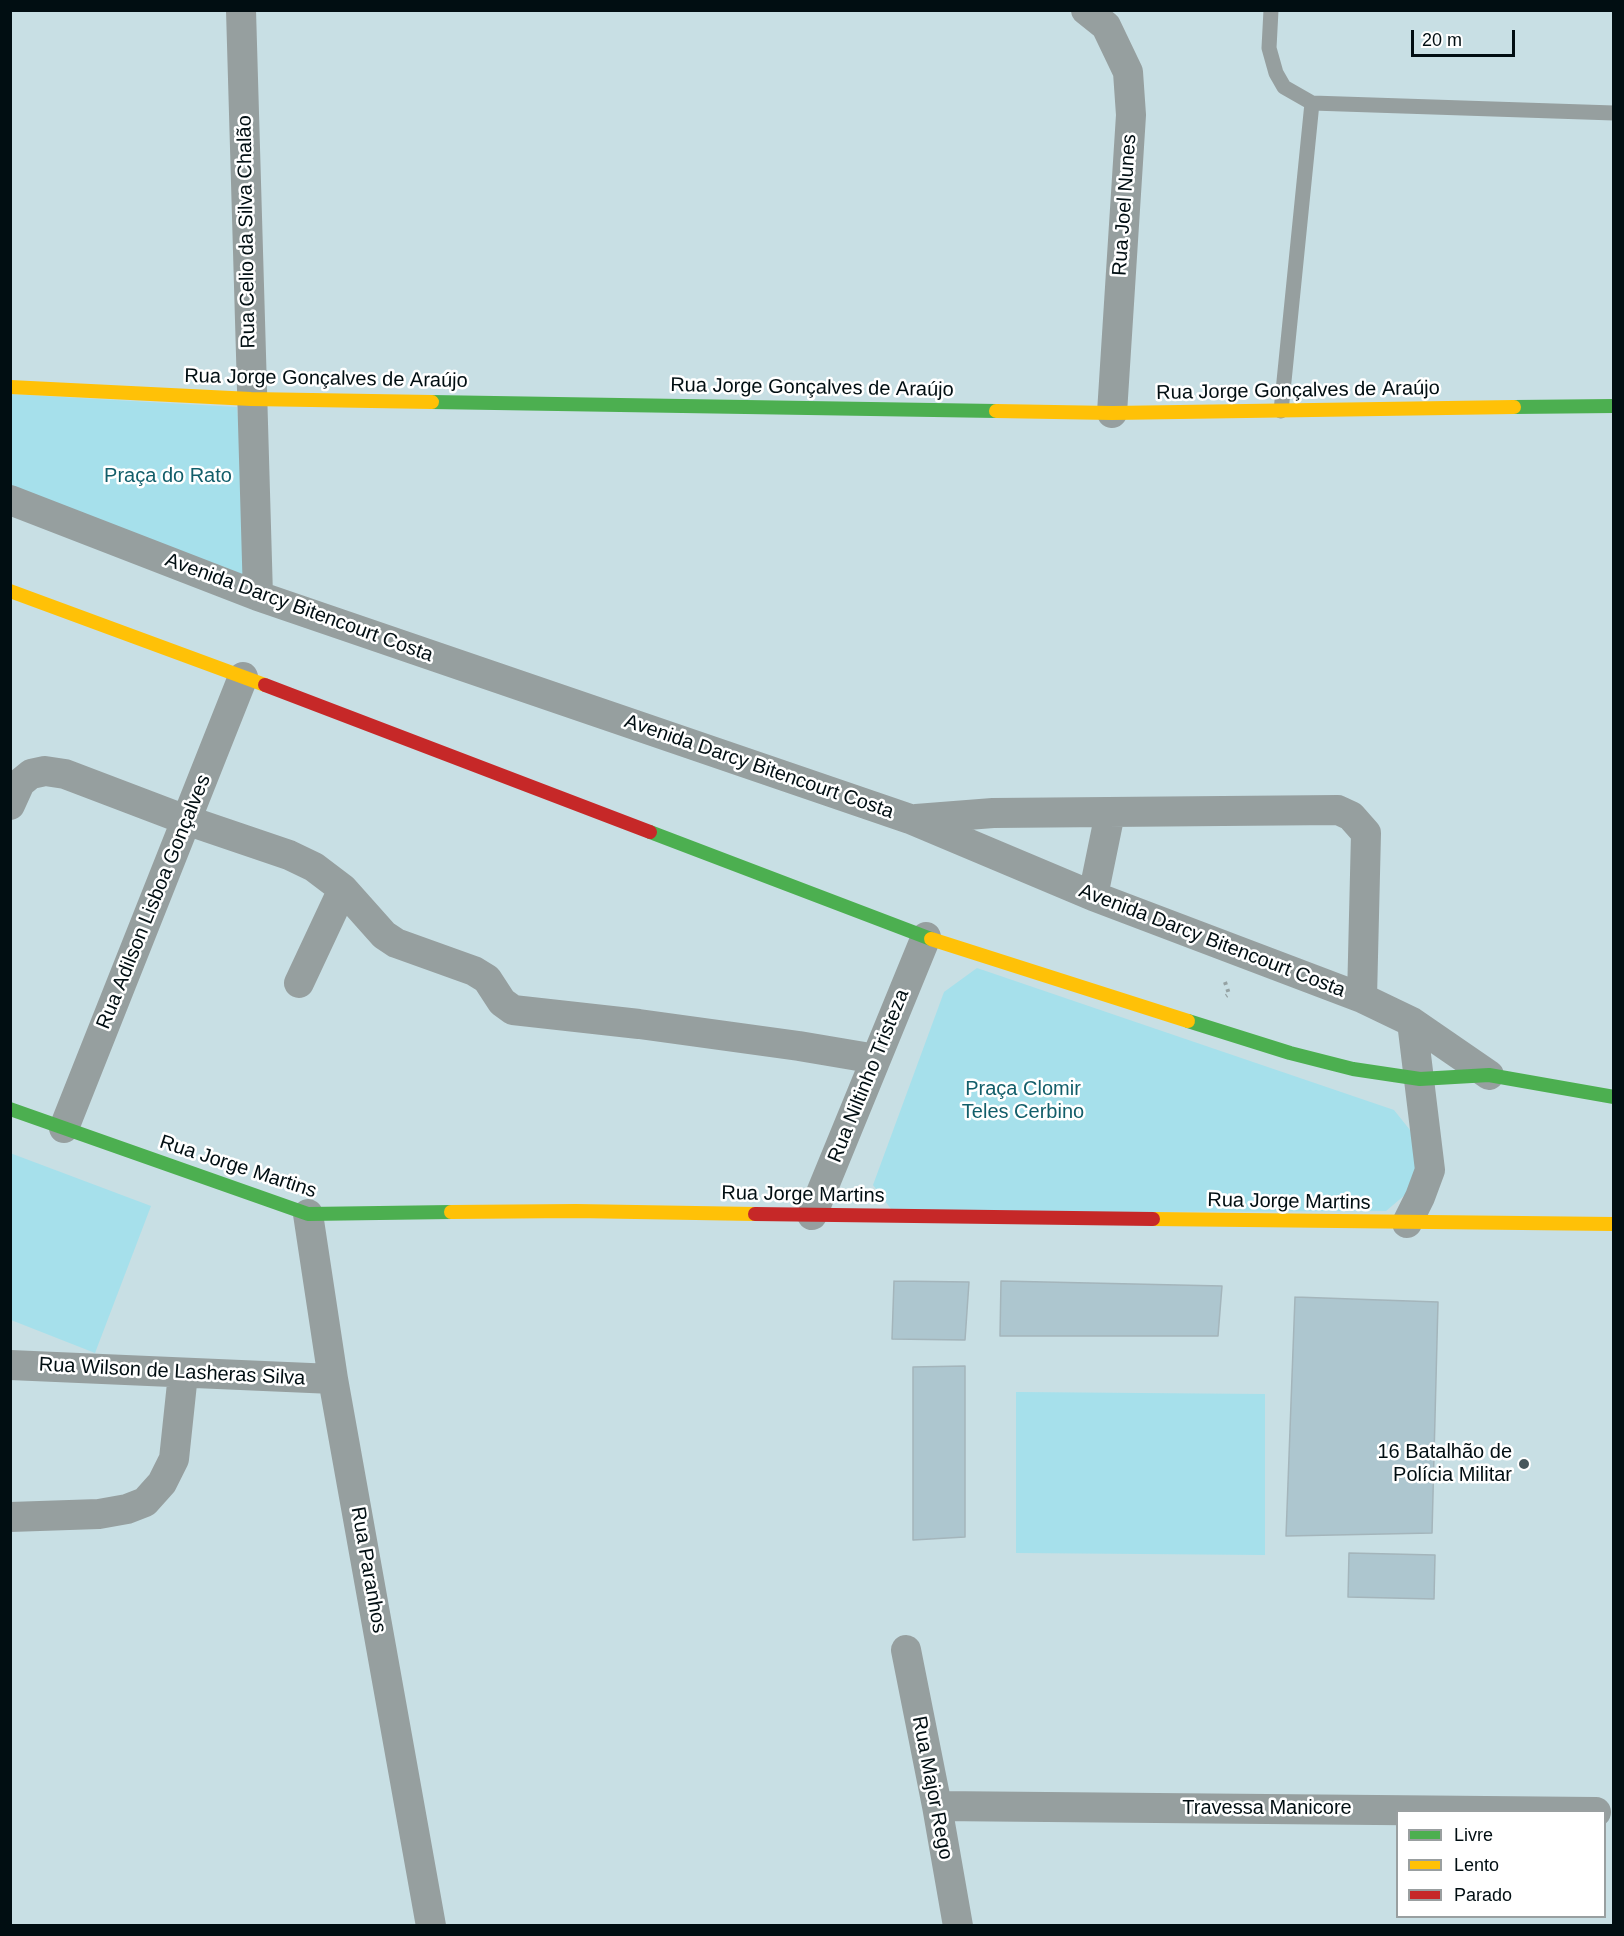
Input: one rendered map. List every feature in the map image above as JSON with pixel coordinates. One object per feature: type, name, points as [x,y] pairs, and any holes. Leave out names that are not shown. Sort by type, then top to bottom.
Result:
[{"type":"street","name":"Rua Celio da Silva Chalão","points":[[241,10],[258,596]]},
{"type":"street","name":"Rua Joel Nunes","points":[[1086,10],[1106,26],[1128,72],[1131,115],[1112,413]]},
{"type":"street","name":"Rua Jorge Gonçalves de Araújo","points":[[10,387],[251,399],[1112,413],[1614,406]]},
{"type":"street","name":"Avenida Darcy Bitencourt Costa","points":[[10,500],[258,596],[910,819],[1093,896],[1362,998],[1412,1022],[1489,1075]]},
{"type":"street","name":"Avenida Darcy Bitencourt Costa","points":[[10,591],[243,677],[926,937],[1290,1053],[1353,1069],[1420,1078],[1489,1075],[1614,1097]]},
{"type":"street","name":"Rua Adilson Lisboa Gonçalves","points":[[64,1128],[243,677]]},
{"type":"street","points":[[10,805],[20,783],[31,774],[45,771],[65,774],[186,820],[289,855],[314,867],[343,889],[384,935],[396,943],[474,971],[486,979],[502,1002],[513,1010],[662,1027],[876,1059]]},
{"type":"street","points":[[910,819],[993,813],[1338,810],[1352,816],[1366,832],[1362,998]]},
{"type":"street","points":[[1093,896],[1110,813]]},
{"type":"street","points":[[299,983],[343,889]]},
{"type":"street","name":"Rua Niltinho Tristeza","points":[[812,1215],[926,937]]},
{"type":"street","points":[[1407,1223],[1430,1170],[1412,1022]]},
{"type":"street","name":"Rua Jorge Martins","points":[[10,1109],[308,1214],[576,1210],[812,1215],[1614,1224]]},
{"type":"street","name":"Rua Paranhos","points":[[308,1214],[333,1379],[431,1926]]},
{"type":"street","name":"Rua Wilson de Lasheras Silva","points":[[10,1365],[333,1379]]},
{"type":"street","points":[[10,1517],[99,1514],[127,1509],[145,1502],[162,1484],[174,1459],[183,1374]]},
{"type":"street","name":"Rua Major Rego","points":[[906,1650],[958,1926]]},
{"type":"street","name":"Travessa Manicore","points":[[937,1806],[1396,1810]]},
{"type":"lane","points":[[1271,10],[1269,48],[1276,74],[1284,87],[1312,103],[1614,113]]},
{"type":"lane","points":[[1281,411],[1312,103]]},
{"type":"green space","name":"Praça do Rato","points":[[10,394],[237,407],[253,585],[11,492]]},
{"type":"green space","name":"Praça Clomir Teles Cerbino","points":[[977,968],[1394,1110],[1422,1145],[1419,1183],[1386,1211],[894,1213],[873,1185],[944,992]]},
{"type":"green space","points":[[10,1153],[151,1206],[95,1353],[11,1320]]},
{"type":"green space","points":[[1016,1392],[1265,1394],[1265,1555],[1016,1553]]},
{"type":"building","points":[[894,1281],[969,1282],[965,1340],[892,1339]]},
{"type":"building","points":[[1001,1281],[1222,1286],[1218,1336],[1000,1336]]},
{"type":"building","points":[[1295,1297],[1438,1302],[1432,1533],[1286,1536]]},
{"type":"building","points":[[965,1366],[965,1537],[913,1540],[913,1367]]},
{"type":"building","points":[[1349,1553],[1435,1555],[1434,1599],[1348,1597]]},
{"type":"traffic: fast","points":[[432,402],[996,411]]},
{"type":"traffic: fast","points":[[1514,407],[1614,406]]},
{"type":"traffic: fast","points":[[650,832],[931,939]]},
{"type":"traffic: fast","points":[[1188,1021],[1290,1053],[1353,1069],[1420,1079],[1489,1075],[1614,1097]]},
{"type":"traffic: fast","points":[[10,1109],[308,1214],[451,1212]]},
{"type":"traffic: slow","points":[[10,387],[251,399],[432,402]]},
{"type":"traffic: slow","points":[[996,411],[1112,413],[1514,407]]},
{"type":"traffic: slow","points":[[10,591],[265,685]]},
{"type":"traffic: slow","points":[[931,939],[1188,1021]]},
{"type":"traffic: slow","points":[[451,1212],[576,1211],[755,1214]]},
{"type":"traffic: slow","points":[[1153,1219],[1614,1224]]},
{"type":"traffic: jam","points":[[265,685],[650,832]]},
{"type":"traffic: jam","points":[[755,1214],[1153,1219]]},
{"type":"place","name":"16 Batalhão de Polícia Militar","points":[[1524,1464]]}]
